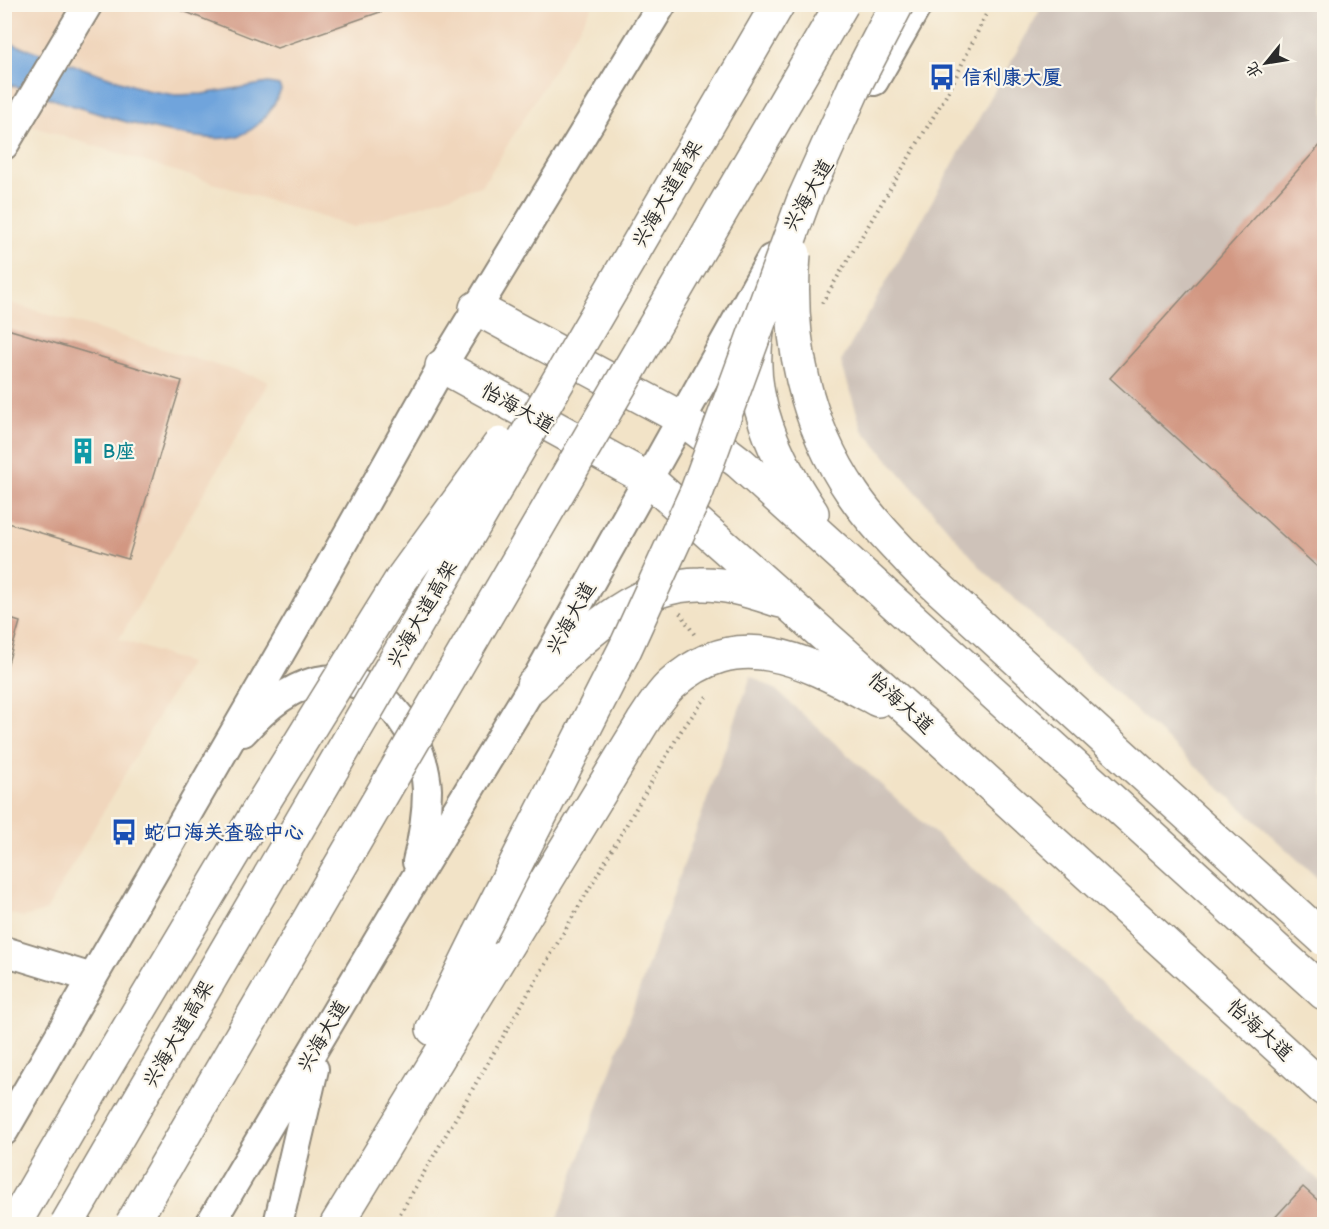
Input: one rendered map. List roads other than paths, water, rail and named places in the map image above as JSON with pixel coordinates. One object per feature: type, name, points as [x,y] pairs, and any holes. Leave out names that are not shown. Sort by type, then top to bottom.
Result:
[{"type":"main road","points":[[729,88],[768,4]]},
{"type":"main road","name":"兴海大道高架","points":[[67,1224],[778,4]]},
{"type":"main road","points":[[132,1224],[842,4]]},
{"type":"main road","points":[[337,1224],[479,936],[625,649],[697,491],[804,199],[857,81],[897,4]]},
{"type":"main road","points":[[804,199],[794,256],[792,316],[799,366],[810,409],[828,452],[853,494],[882,532],[919,570],[1324,939]]},
{"type":"main road","points":[[767,266],[754,349],[758,390],[770,439],[791,482],[838,552]]},
{"type":"main road","points":[[14,1224],[266,798],[401,580],[611,290]]},
{"type":"main road","points":[[476,308],[681,418],[740,463],[1324,993]]},
{"type":"main road","name":"怡海大道","points":[[442,366],[648,479],[924,724],[1324,1089]]},
{"type":"main road","points":[[534,685],[609,618],[635,601],[674,587],[700,584],[740,588],[789,603]]},
{"type":"main road","points":[[337,1224],[643,722],[669,686],[695,665],[728,652],[754,650],[790,658],[826,672],[924,724]]},
{"type":"street","points":[[4,1131],[217,759],[310,602],[442,366],[663,4]]},
{"type":"street","name":"兴海大道","points":[[210,1224],[410,887],[534,685],[681,418],[918,4]]},
{"type":"street","points":[[4,145],[83,12]]},
{"type":"street","points":[[217,759],[261,715],[300,687],[317,681],[334,679],[355,684],[375,694],[397,712],[410,730],[422,759],[427,788],[425,822],[410,887]]},
{"type":"street","points":[[4,951],[92,978]]},
{"type":"street","points":[[278,1224],[311,1079],[324,1035]]},
{"type":"water","points":[[5,41],[146,90],[175,95],[202,94],[268,83],[279,85],[281,90],[264,118],[246,133],[217,138],[189,136],[122,121],[5,83]]},
{"type":"place","name":"信利康大厦","points":[[942,77]]},
{"type":"place","name":"B座","points":[[83,451]]},
{"type":"place","name":"蛇口海关查验中心","points":[[124,832]]}]
